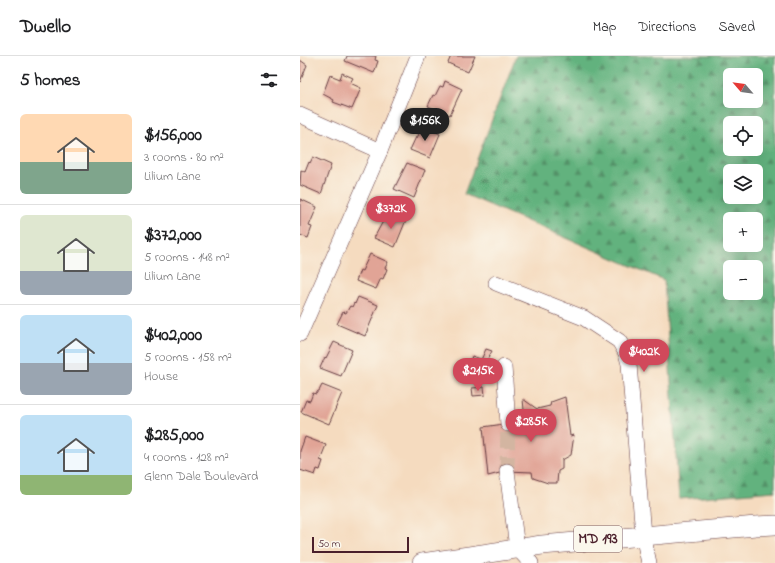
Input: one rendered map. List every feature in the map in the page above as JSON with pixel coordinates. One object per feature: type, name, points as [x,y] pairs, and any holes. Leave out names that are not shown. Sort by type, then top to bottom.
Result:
[{"type":"main road","name":"MD 193","points":[[422,563],[542,545],[643,535],[775,525]]},
{"type":"street","points":[[300,334],[304,313],[380,150],[418,56]]},
{"type":"street","points":[[300,115],[380,150]]},
{"type":"street","points":[[496,283],[584,318],[619,341],[626,353],[629,364],[643,535],[649,563]]},
{"type":"street","points":[[504,367],[508,424]]},
{"type":"street","points":[[508,471],[517,548],[531,563]]},
{"type":"green space","points":[[516,56],[775,56],[775,491],[679,499],[664,280],[464,194]]},
{"type":"building","points":[[347,56],[376,56],[375,60],[378,61],[374,73],[345,61]]},
{"type":"building","points":[[451,56],[475,56],[468,72],[448,63]]},
{"type":"building","points":[[300,60],[307,65],[300,82]]},
{"type":"building","points":[[342,73],[353,78],[350,83],[361,88],[352,109],[333,102],[334,100],[323,94],[330,75],[340,79]]},
{"type":"building","points":[[445,81],[462,89],[450,115],[428,106],[433,95],[435,96],[440,86],[443,87]]},
{"type":"building","points":[[421,124],[424,125],[423,127],[440,134],[430,158],[410,150],[419,134],[417,133]]},
{"type":"building","points":[[313,157],[331,165],[321,194],[300,185],[301,170],[305,172]]},
{"type":"building","points":[[407,163],[425,170],[414,198],[394,189]]},
{"type":"building","points":[[300,199],[317,207],[309,226],[312,227],[308,238],[300,235]]},
{"type":"building","points":[[388,212],[406,220],[395,247],[374,238]]},
{"type":"building","points":[[370,254],[388,262],[383,279],[381,278],[376,289],[356,281],[360,270],[362,271]]},
{"type":"building","points":[[358,297],[378,305],[365,336],[337,324],[343,312],[346,313],[350,306],[352,307],[354,303],[355,304]]},
{"type":"building","points":[[334,342],[352,350],[341,376],[320,368]]},
{"type":"building","points":[[486,349],[492,351],[482,369],[484,369],[481,376],[475,373]]},
{"type":"building","points":[[472,356],[480,359],[474,373],[467,369]]},
{"type":"building","points":[[322,385],[342,393],[329,424],[301,412],[306,400],[310,401],[313,393],[316,394]]},
{"type":"building","points":[[484,387],[485,395],[473,396],[472,388]]},
{"type":"building","points":[[565,397],[570,436],[574,435],[571,455],[562,460],[562,469],[558,471],[557,483],[548,483],[533,478],[532,472],[507,471],[488,476],[483,427],[525,421],[523,399],[537,409],[550,406],[551,402]]},
{"type":"building","points":[[305,437],[326,445],[320,460],[323,461],[320,470],[317,469],[315,475],[300,470],[300,451]]},
{"type":"tunnel","points":[[507,471],[508,424]]}]
